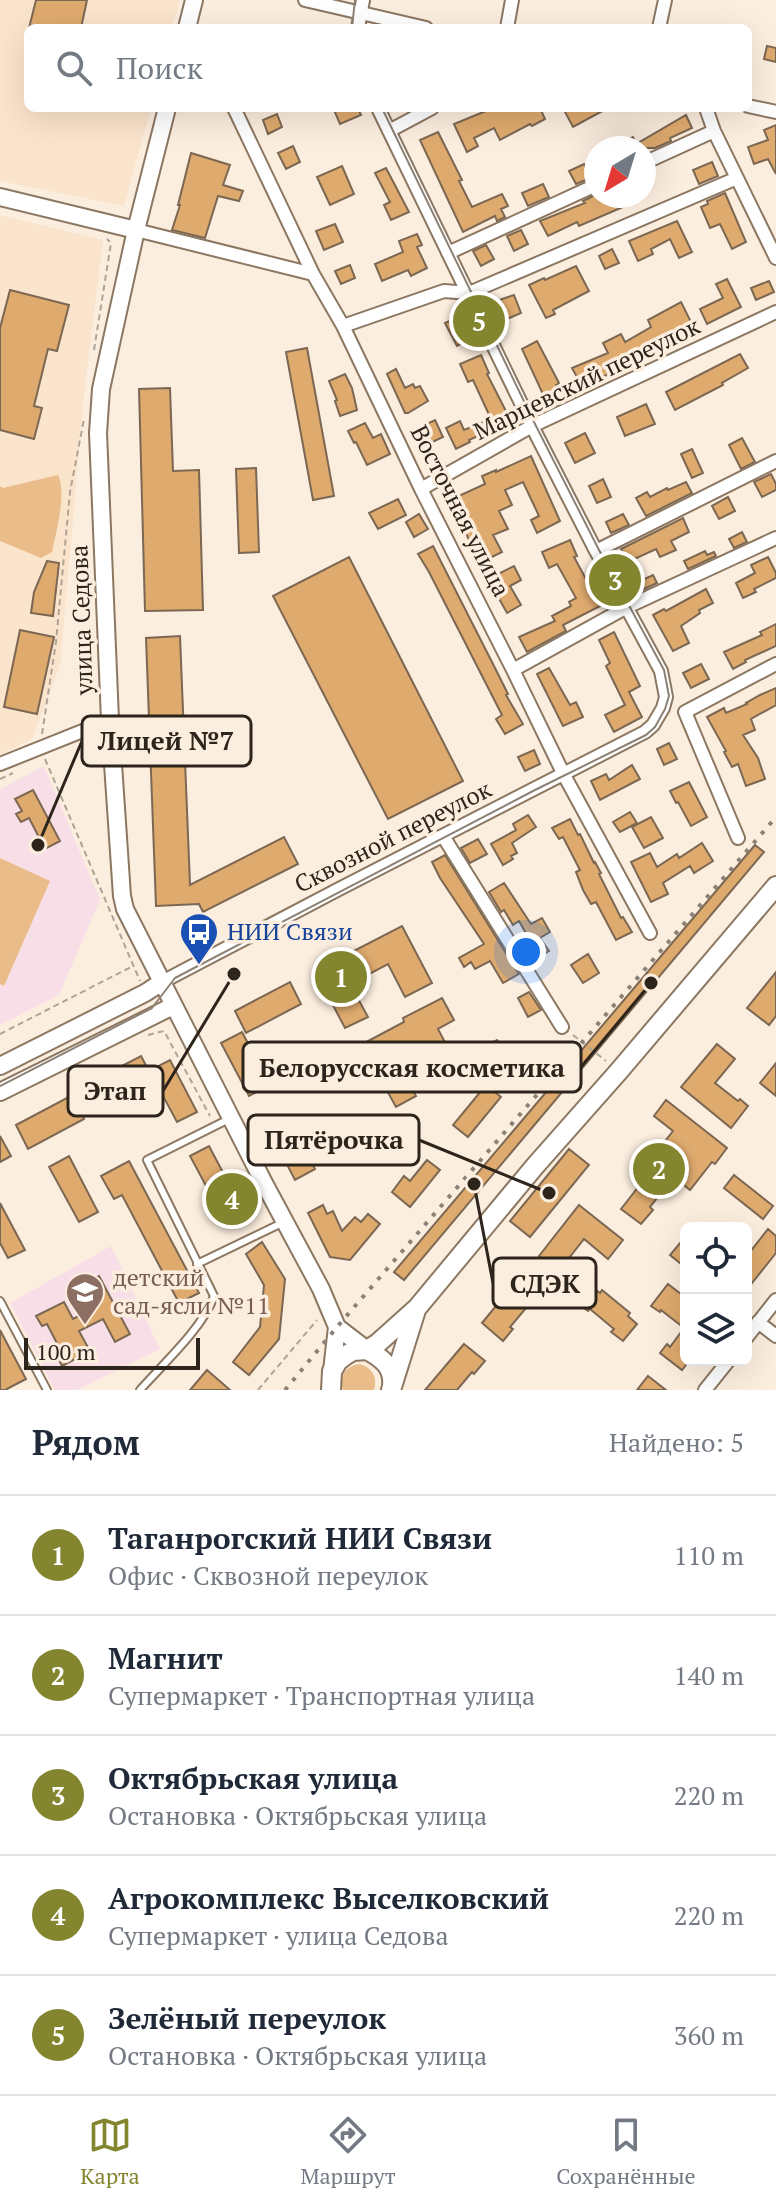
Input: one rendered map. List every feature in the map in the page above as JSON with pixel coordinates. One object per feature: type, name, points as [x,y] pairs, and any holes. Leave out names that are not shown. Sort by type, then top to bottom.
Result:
[{"type":"main road","name":"улица Седова","points":[[166,112],[101,389],[98,433],[110,720],[122,896],[125,909],[162,982],[223,1122],[285,1222],[321,1289],[337,1327],[367,1350]]},
{"type":"main road","points":[[0,197],[136,230]]},
{"type":"main road","points":[[331,1383],[338,1361],[353,1351],[367,1350],[378,1343],[417,1308],[776,886]]},
{"type":"main road","points":[[0,1066],[162,982]]},
{"type":"main road","points":[[0,1092],[173,1006]]},
{"type":"main road","points":[[392,1389],[417,1308]]},
{"type":"main road","points":[[331,1383],[337,1327]]},
{"type":"main road","points":[[367,1350],[382,1357],[391,1371],[392,1389]]},
{"type":"street","points":[[305,0],[362,6],[414,24]]},
{"type":"street","points":[[508,24],[512,0]]},
{"type":"street","points":[[660,24],[665,0]]},
{"type":"street","points":[[752,107],[776,112]]},
{"type":"street","name":"Восточная улица","points":[[236,112],[313,274],[343,326],[564,775],[650,933]]},
{"type":"street","points":[[380,112],[532,426],[627,607]]},
{"type":"street","points":[[389,131],[425,112]]},
{"type":"street","points":[[707,112],[776,258]]},
{"type":"street","points":[[656,158],[714,131]]},
{"type":"street","points":[[343,326],[444,291],[469,293],[737,178]]},
{"type":"street","points":[[448,253],[584,191]]},
{"type":"street","points":[[136,230],[313,274]]},
{"type":"street","name":"Марцевский переулок","points":[[421,489],[532,426],[776,312]]},
{"type":"street","points":[[596,551],[776,461]]},
{"type":"street","points":[[513,670],[627,607],[776,538]]},
{"type":"street","name":"Сквозной переулок","points":[[162,982],[645,732],[663,708],[665,685],[661,671],[627,607]]},
{"type":"street","points":[[738,838],[685,712],[776,664]]},
{"type":"street","points":[[0,764],[110,720]]},
{"type":"street","points":[[443,836],[562,1027]]},
{"type":"street","points":[[752,1330],[776,1300]]},
{"type":"street","points":[[758,1322],[776,1336]]},
{"type":"street","points":[[705,1390],[724,1366]]},
{"type":"lane","points":[[140,1390],[201,1321],[214,1296],[147,1160],[223,1122]]},
{"type":"lane","points":[[197,1264],[285,1222]]},
{"type":"lane","points":[[0,1301],[47,1390]]},
{"type":"path","points":[[92,362],[111,243],[101,232]]},
{"type":"path","points":[[86,408],[70,492],[56,642],[40,748],[145,993]]},
{"type":"path","points":[[0,1034],[133,966]]},
{"type":"path","points":[[156,1014],[223,1122]]},
{"type":"path","points":[[562,1027],[619,1071]]},
{"type":"path","points":[[146,1035],[164,1031]]},
{"type":"path","points":[[258,1390],[328,1307]]},
{"type":"shaded area","points":[[0,0],[180,0],[173,24],[24,24],[24,112],[150,112],[124,206],[0,181]]},
{"type":"shaded area","points":[[0,215],[103,240],[85,385],[60,666],[32,739],[0,755]]},
{"type":"shaded area","points":[[58,475],[61,502],[52,552],[41,558],[0,541],[0,486],[3,488]]},
{"type":"shaded area","points":[[44,766],[100,900],[59,995],[0,1025],[0,789]]},
{"type":"shaded area","points":[[0,858],[50,881],[4,986],[0,984]]},
{"type":"shaded area","name":"детский сад-ясли №11","points":[[111,1246],[160,1349],[77,1390],[55,1390],[10,1303]]},
{"type":"shaded area","points":[[359,1364],[373,1373],[374,1390],[343,1390],[341,1381],[344,1373]]},
{"type":"building","points":[[36,0],[87,0],[82,24],[30,24]]},
{"type":"building","points":[[767,46],[776,48],[776,62],[764,59]]},
{"type":"building","points":[[335,112],[360,112],[361,115],[340,124]]},
{"type":"building","points":[[483,112],[542,112],[545,119],[500,140],[494,128],[474,138],[478,146],[467,152],[454,124]]},
{"type":"building","points":[[565,112],[601,112],[573,127]]},
{"type":"building","points":[[277,114],[282,127],[268,134],[263,120]]},
{"type":"building","points":[[686,115],[692,128],[656,148],[656,136],[650,136]]},
{"type":"building","points":[[776,125],[776,174],[768,159],[754,164],[748,147],[768,140],[764,130]]},
{"type":"building","points":[[438,132],[472,207],[502,194],[508,206],[501,209],[505,217],[497,221],[495,216],[463,232],[420,140]]},
{"type":"building","points":[[293,146],[300,162],[286,169],[278,153]]},
{"type":"building","points":[[191,153],[230,165],[223,185],[243,191],[239,201],[218,196],[205,238],[172,230]]},
{"type":"building","points":[[712,162],[718,176],[699,184],[693,170]]},
{"type":"building","points":[[584,164],[584,181],[576,184],[569,171]]},
{"type":"building","points":[[342,166],[354,194],[330,205],[317,177]]},
{"type":"building","points":[[386,168],[409,212],[391,220],[384,205],[390,202],[375,173]]},
{"type":"building","points":[[543,184],[549,197],[528,206],[522,193]]},
{"type":"building","points":[[725,193],[746,242],[732,249],[720,224],[710,228],[701,207]]},
{"type":"building","points":[[584,203],[584,208],[621,208],[579,226],[577,222],[548,236],[540,221]]},
{"type":"building","points":[[677,221],[692,252],[679,258],[670,239],[651,249],[653,254],[638,261],[629,241]]},
{"type":"building","points":[[335,224],[343,242],[324,250],[316,231]]},
{"type":"building","points":[[521,230],[528,244],[514,251],[507,236]]},
{"type":"building","points":[[417,234],[422,245],[417,247],[427,268],[411,276],[408,270],[382,281],[375,264],[403,252],[399,241]]},
{"type":"building","points":[[486,245],[494,259],[481,266],[473,251]]},
{"type":"building","points":[[612,249],[619,263],[605,269],[599,256]]},
{"type":"building","points":[[350,265],[355,278],[341,284],[335,271]]},
{"type":"building","points":[[576,266],[589,291],[553,310],[555,314],[546,318],[529,285]]},
{"type":"building","points":[[727,279],[741,307],[707,324],[700,309],[723,298],[716,284]]},
{"type":"building","points":[[769,281],[774,292],[756,300],[751,288]]},
{"type":"building","points":[[10,290],[69,305],[57,351],[48,349],[34,406],[42,408],[34,439],[0,430],[0,328]]},
{"type":"building","points":[[514,295],[521,313],[507,319],[499,300]]},
{"type":"building","points":[[681,302],[691,322],[671,333],[673,337],[611,366],[614,372],[582,386],[572,368],[608,353],[603,343],[621,334],[625,342],[651,327],[648,320]]},
{"type":"building","points":[[461,316],[472,338],[457,346],[445,323]]},
{"type":"building","points":[[537,341],[559,383],[556,385],[562,396],[547,403],[522,349]]},
{"type":"building","points":[[307,348],[334,496],[313,500],[286,352]]},
{"type":"building","points":[[740,354],[748,368],[675,410],[666,392]]},
{"type":"building","points":[[481,355],[487,374],[511,421],[456,449],[446,428],[460,421],[464,430],[491,419],[473,380],[468,382],[460,364]]},
{"type":"building","points":[[396,369],[405,388],[413,384],[415,388],[420,386],[428,401],[408,413],[405,413],[387,374]]},
{"type":"building","points":[[345,374],[357,410],[340,416],[329,381]]},
{"type":"building","points":[[170,388],[173,471],[199,470],[203,610],[145,611],[139,389]]},
{"type":"building","points":[[646,404],[655,424],[625,436],[617,417]]},
{"type":"building","points":[[435,420],[443,437],[424,446],[416,429]]},
{"type":"building","points":[[365,423],[373,438],[381,434],[390,454],[367,465],[348,431]]},
{"type":"building","points":[[585,433],[595,453],[575,463],[565,443]]},
{"type":"building","points":[[742,438],[755,462],[741,469],[729,445]]},
{"type":"building","points":[[692,449],[703,473],[692,478],[681,454]]},
{"type":"building","points":[[531,456],[560,521],[537,533],[531,520],[539,516],[523,482],[505,490],[512,505],[499,511],[508,529],[493,535],[502,552],[480,563],[450,500],[485,484],[482,476]]},
{"type":"building","points":[[256,468],[259,552],[239,553],[236,469]]},
{"type":"building","points":[[771,474],[776,490],[762,497],[754,482]]},
{"type":"building","points":[[603,479],[611,497],[597,503],[589,486]]},
{"type":"building","points":[[686,482],[692,493],[646,516],[636,498],[647,492],[650,497]]},
{"type":"building","points":[[728,497],[735,511],[719,519],[712,506]]},
{"type":"building","points":[[398,499],[406,515],[378,529],[369,513]]},
{"type":"building","points":[[419,514],[428,529],[414,537],[406,522]]},
{"type":"building","points":[[623,514],[629,525],[611,533],[606,522]]},
{"type":"building","points":[[683,518],[689,532],[671,541],[676,550],[660,557],[656,549],[628,562],[621,549]]},
{"type":"building","points":[[742,532],[747,542],[734,548],[729,539]]},
{"type":"building","points":[[570,540],[577,556],[574,557],[592,590],[595,588],[604,604],[563,625],[566,631],[527,652],[519,637],[555,621],[552,616],[571,606],[569,602],[576,598],[557,564],[549,568],[542,552]]},
{"type":"building","points":[[433,546],[523,724],[505,734],[496,719],[502,715],[418,554]]},
{"type":"building","points":[[705,551],[707,555],[714,552],[716,556],[688,569],[684,561]]},
{"type":"building","points":[[349,557],[463,781],[388,819],[273,596]]},
{"type":"building","points":[[768,557],[776,578],[743,598],[736,583],[755,573],[751,565]]},
{"type":"building","points":[[47,561],[59,563],[53,616],[31,613],[34,592]]},
{"type":"building","points":[[514,566],[521,580],[510,586],[521,605],[507,613],[488,579]]},
{"type":"building","points":[[653,575],[657,583],[642,590],[638,582]]},
{"type":"building","points":[[706,589],[713,603],[699,610],[700,613],[681,626],[689,643],[673,651],[653,615]]},
{"type":"building","points":[[776,624],[776,646],[733,669],[724,652],[762,635],[760,632]]},
{"type":"building","points":[[20,630],[54,637],[37,714],[4,707]]},
{"type":"building","points":[[614,632],[640,686],[629,692],[642,717],[614,732],[605,715],[625,705],[606,666],[610,663],[599,640]]},
{"type":"building","points":[[180,636],[190,885],[284,837],[298,864],[203,912],[199,904],[156,906],[146,638]]},
{"type":"building","points":[[701,664],[709,679],[691,688],[683,673]]},
{"type":"building","points":[[549,668],[570,705],[576,702],[583,717],[563,726],[537,674]]},
{"type":"building","points":[[776,688],[776,705],[751,719],[755,730],[743,735],[758,758],[765,779],[746,786],[738,764],[732,767],[707,717],[724,708],[726,713]]},
{"type":"building","points":[[669,743],[677,759],[664,765],[657,749]]},
{"type":"building","points":[[534,750],[540,764],[525,771],[518,757]]},
{"type":"building","points":[[632,765],[640,779],[600,800],[591,781],[606,774],[609,780]]},
{"type":"building","points":[[689,782],[707,817],[691,826],[670,791]]},
{"type":"building","points":[[33,790],[60,841],[45,849],[29,818],[21,822],[16,814],[22,811],[15,799]]},
{"type":"building","points":[[630,812],[637,823],[620,832],[613,822]]},
{"type":"building","points":[[528,815],[536,827],[512,843],[517,853],[503,865],[491,844],[516,830],[513,824]]},
{"type":"building","points":[[651,817],[663,838],[644,848],[632,827]]},
{"type":"building","points":[[570,819],[601,873],[621,918],[632,932],[616,940],[596,902],[591,904],[583,890],[576,872],[580,870],[563,837],[559,839],[552,828]]},
{"type":"building","points":[[478,839],[487,854],[470,863],[461,848]]},
{"type":"building","points":[[702,843],[713,861],[694,873],[690,866],[663,883],[668,894],[651,902],[631,862],[650,853],[657,867],[677,854],[679,858]]},
{"type":"building","points":[[755,845],[764,852],[404,1280],[394,1272]]},
{"type":"building","points":[[445,855],[519,974],[503,983],[490,961],[475,969],[471,962],[464,967],[459,958],[484,944],[432,862]]},
{"type":"building","points":[[504,883],[531,924],[542,918],[550,932],[540,938],[549,951],[534,960],[527,949],[533,946],[519,921],[513,925],[489,892]]},
{"type":"building","points":[[402,926],[432,983],[405,997],[388,964],[350,984],[368,1017],[345,1028],[315,971]]},
{"type":"building","points":[[588,954],[599,973],[583,983],[571,965]]},
{"type":"building","points":[[776,972],[776,1016],[769,1025],[747,1008]]},
{"type":"building","points":[[290,982],[301,1004],[246,1033],[235,1011]]},
{"type":"building","points":[[529,992],[541,1010],[528,1017],[518,998]]},
{"type":"building","points":[[442,998],[454,1020],[438,1029],[461,1073],[438,1085],[417,1046],[395,1057],[416,1096],[396,1107],[380,1078],[373,1082],[355,1048]]},
{"type":"building","points":[[242,1032],[270,1085],[249,1096],[221,1043]]},
{"type":"building","points":[[497,1040],[503,1052],[480,1064],[474,1052]]},
{"type":"building","points":[[717,1044],[735,1059],[715,1083],[748,1106],[731,1128],[681,1087]]},
{"type":"building","points":[[141,1056],[149,1071],[170,1060],[197,1112],[177,1122],[154,1079],[28,1149],[16,1125]]},
{"type":"building","points":[[776,1063],[776,1096],[760,1083]]},
{"type":"building","points":[[486,1085],[501,1097],[468,1137],[453,1125]]},
{"type":"building","points":[[666,1100],[727,1148],[690,1190],[674,1177],[650,1207],[653,1210],[641,1224],[621,1209],[639,1186],[633,1181],[673,1131],[654,1116]]},
{"type":"building","points":[[287,1116],[315,1169],[295,1180],[267,1126]]},
{"type":"building","points":[[0,1136],[11,1156],[0,1162]]},
{"type":"building","points":[[209,1146],[247,1218],[228,1227],[190,1156]]},
{"type":"building","points":[[569,1149],[589,1165],[530,1237],[510,1221]]},
{"type":"building","points":[[69,1156],[98,1212],[79,1222],[49,1167]]},
{"type":"building","points":[[427,1160],[440,1170],[410,1207],[392,1192],[404,1176],[410,1181]]},
{"type":"building","points":[[129,1161],[199,1293],[179,1303],[122,1195],[114,1199],[101,1176]]},
{"type":"building","points":[[734,1175],[773,1206],[763,1219],[724,1188]]},
{"type":"building","points":[[0,1203],[25,1250],[8,1258],[0,1243]]},
{"type":"building","points":[[323,1205],[327,1214],[333,1211],[342,1231],[355,1217],[361,1222],[368,1214],[380,1224],[350,1260],[330,1257],[308,1213]]},
{"type":"building","points":[[579,1205],[623,1240],[608,1259],[584,1239],[561,1273],[539,1256]]},
{"type":"building","points":[[768,1229],[776,1236],[776,1253],[752,1283],[752,1249]]},
{"type":"building","points":[[262,1242],[285,1279],[279,1339],[249,1375],[233,1362],[260,1327],[264,1285],[246,1254]]},
{"type":"building","points":[[680,1243],[680,1263],[670,1255]]},
{"type":"building","points":[[523,1273],[544,1291],[510,1327],[513,1329],[503,1341],[482,1323]]},
{"type":"building","points":[[99,1276],[130,1334],[115,1342],[103,1319],[79,1331],[90,1351],[62,1366],[56,1353],[61,1351],[47,1324],[42,1326],[36,1316],[64,1302],[73,1319],[96,1307],[84,1284]]},
{"type":"building","points":[[668,1284],[680,1293],[680,1325],[661,1310],[651,1306]]},
{"type":"building","points":[[591,1286],[600,1293],[602,1290],[630,1313],[628,1316],[637,1324],[623,1341],[590,1309],[588,1311],[577,1303]]},
{"type":"building","points":[[0,1330],[26,1379],[5,1390],[0,1390]]},
{"type":"building","points":[[680,1333],[680,1366],[685,1366],[682,1370],[660,1353],[667,1344],[670,1347]]},
{"type":"building","points":[[464,1344],[485,1361],[474,1374],[472,1372],[457,1390],[425,1390]]},
{"type":"building","points":[[207,1370],[230,1390],[190,1390]]},
{"type":"building","points":[[648,1376],[666,1390],[637,1390]]},
{"type":"tram line","points":[[352,24],[355,0]]},
{"type":"tram line","points":[[0,1086],[152,1008],[175,978],[646,735],[655,727],[665,709],[669,696],[664,670],[535,424],[384,112]]},
{"type":"railway","points":[[285,1390],[776,817]]},
{"type":"place","name":"Зелёный переулок","points":[[479,321]]},
{"type":"place","name":"Октябрьская улица","points":[[615,580]]},
{"type":"place","name":"Лицей №7","points":[[38,845]]},
{"type":"place","name":"НИИ Связи","points":[[199,966]]},
{"type":"place","name":"Этап","points":[[234,974]]},
{"type":"place","name":"Таганрогский НИИ Связи","points":[[341,977]]},
{"type":"place","name":"Белорусская косметика","points":[[651,983]]},
{"type":"place","name":"Магнит","points":[[659,1169]]},
{"type":"place","name":"СДЭК","points":[[474,1184]]},
{"type":"place","name":"Пятёрочка","points":[[549,1193]]},
{"type":"place","name":"Агрокомплекс Выселковский","points":[[232,1199]]},
{"type":"place","name":"детский сад-ясли №11","points":[[85,1326]]}]
